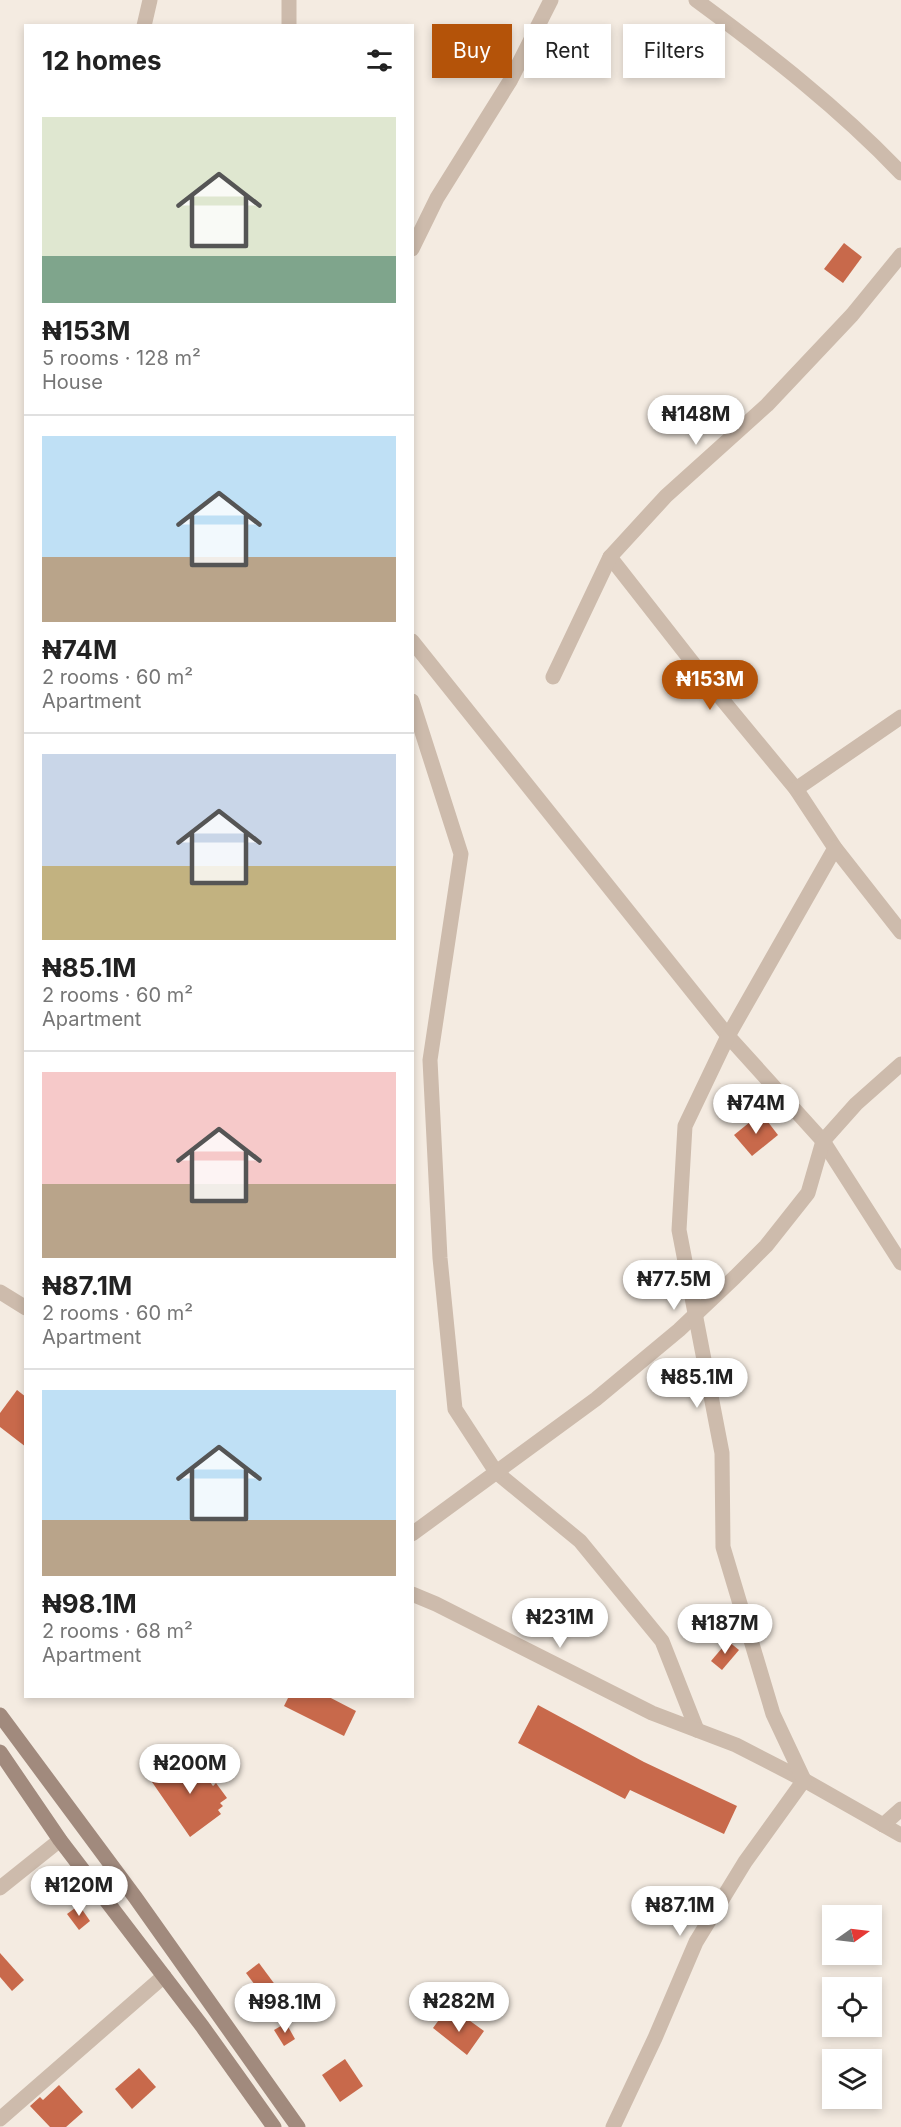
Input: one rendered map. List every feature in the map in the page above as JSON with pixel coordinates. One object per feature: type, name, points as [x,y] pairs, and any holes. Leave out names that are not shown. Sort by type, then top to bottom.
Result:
[{"type":"street","points":[[144,24],[150,0]]},
{"type":"street","points":[[289,0],[289,24]]},
{"type":"street","points":[[414,245],[437,198],[510,81],[551,0]]},
{"type":"street","points":[[696,0],[829,103],[901,173]]},
{"type":"street","points":[[553,677],[610,557],[666,496],[767,405],[852,315],[901,255]]},
{"type":"street","points":[[610,557],[711,686],[796,789],[835,848],[901,932]]},
{"type":"street","points":[[414,643],[728,1036],[824,1141],[901,1263]]},
{"type":"street","points":[[414,707],[461,854],[430,1060],[440,1258],[455,1409],[496,1472],[580,1541],[662,1641],[697,1730]]},
{"type":"street","points":[[796,789],[901,717]]},
{"type":"street","points":[[804,1780],[773,1714],[723,1547],[722,1453],[679,1230],[685,1126],[728,1036],[835,848]]},
{"type":"street","points":[[414,1533],[596,1399],[695,1314],[766,1246],[808,1193],[824,1141],[856,1104],[901,1064]]},
{"type":"street","points":[[0,1292],[24,1307]]},
{"type":"street","points":[[414,1595],[652,1713],[736,1744],[901,1835]]},
{"type":"street","points":[[0,1715],[180,1958],[298,2127]]},
{"type":"street","points":[[0,1752],[60,1840],[164,1976],[274,2127]]},
{"type":"street","points":[[613,2127],[655,2038],[696,1942],[745,1862],[804,1780]]},
{"type":"street","points":[[883,1825],[901,1809]]},
{"type":"street","points":[[0,1888],[60,1840]]},
{"type":"street","points":[[0,2119],[164,1976]]},
{"type":"building","points":[[844,243],[862,257],[843,283],[824,269]]},
{"type":"building","points":[[761,1113],[778,1135],[752,1156],[734,1135]]},
{"type":"building","points":[[17,1390],[24,1395],[24,1445],[0,1427],[0,1413]]},
{"type":"building","points":[[728,1641],[739,1650],[722,1670],[711,1661]]},
{"type":"building","points":[[288,1698],[331,1698],[356,1711],[344,1736],[284,1706]]},
{"type":"building","points":[[538,1705],[644,1762],[737,1806],[724,1834],[630,1790],[625,1799],[518,1743]]},
{"type":"building","points":[[189,1754],[213,1786],[216,1783],[227,1798],[220,1803],[223,1806],[218,1810],[221,1814],[190,1837],[152,1782]]},
{"type":"building","points":[[79,1905],[90,1921],[79,1930],[67,1914]]},
{"type":"building","points":[[0,1953],[24,1980],[12,1991],[0,1977]]},
{"type":"building","points":[[259,1963],[276,1986],[263,1996],[246,1973]]},
{"type":"building","points":[[444,2013],[460,2026],[466,2018],[484,2031],[467,2055],[433,2028]]},
{"type":"building","points":[[286,2023],[295,2039],[284,2046],[274,2030]]},
{"type":"building","points":[[345,2059],[363,2086],[340,2102],[322,2075]]},
{"type":"building","points":[[139,2068],[156,2087],[132,2109],[115,2089]]},
{"type":"building","points":[[59,2085],[83,2112],[66,2127],[50,2127],[30,2106],[40,2097],[43,2100]]}]
